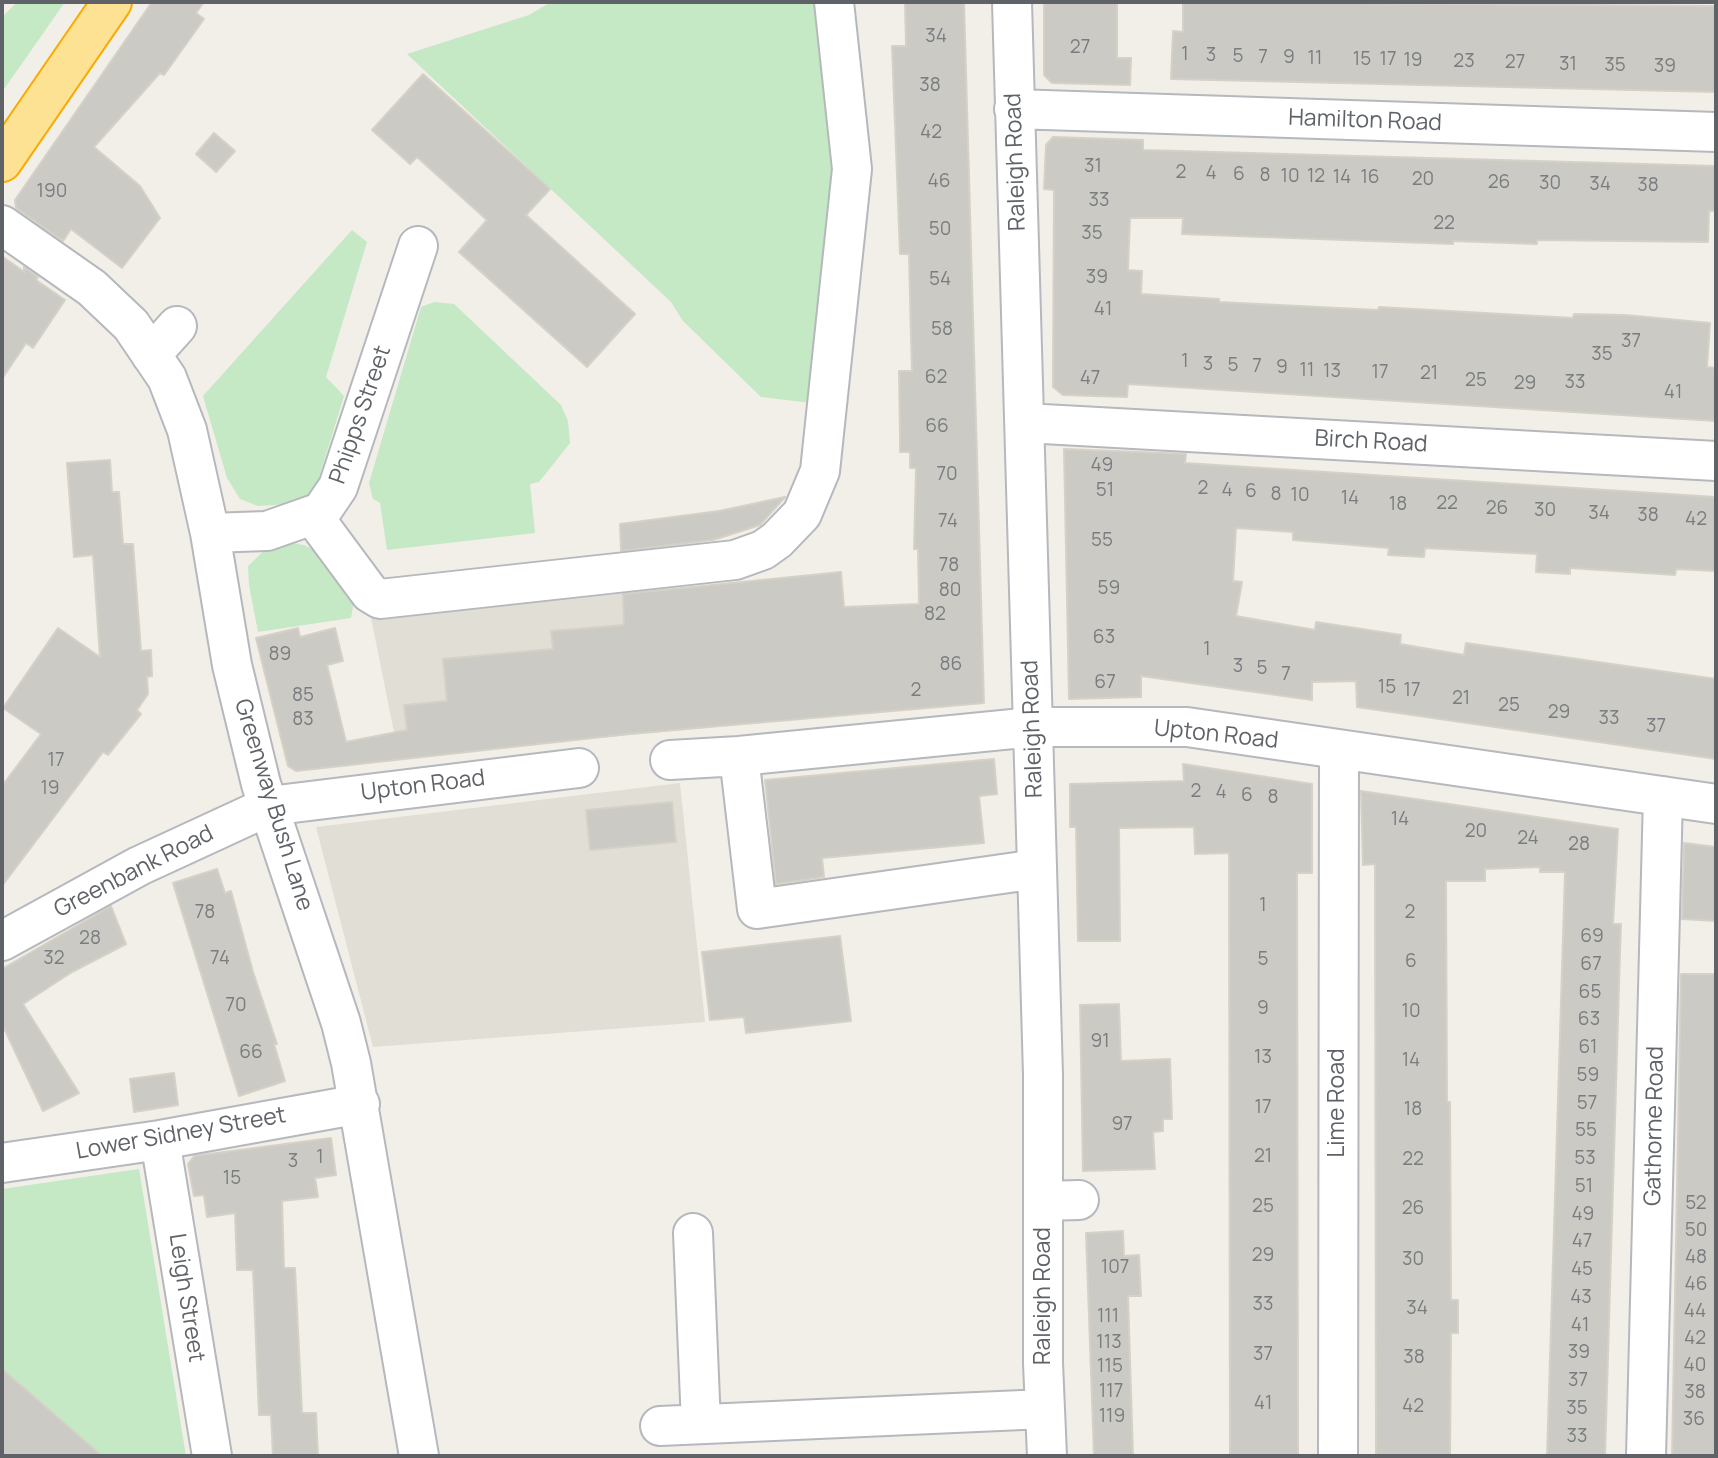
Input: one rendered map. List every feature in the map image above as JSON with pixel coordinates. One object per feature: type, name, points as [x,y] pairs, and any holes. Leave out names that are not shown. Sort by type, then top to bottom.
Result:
[{"type":"highway","points":[[2,162],[112,2]]},
{"type":"street","points":[[210,533],[267,531],[313,516],[370,593],[380,599],[735,561],[763,550],[777,540],[802,514],[820,471],[851,183],[852,154],[834,2]]},
{"type":"street","name":"Raleigh Road","points":[[1012,2],[1037,869],[1054,972],[1061,1200],[1045,1409],[1047,1456]]},
{"type":"street","name":"Hamilton Road","points":[[1014,108],[1716,132]]},
{"type":"street","name":"Greenway Bush Lane","points":[[2,225],[92,288],[131,325],[167,378],[187,430],[210,533],[232,665],[269,806],[341,1023],[360,1104],[419,1456]]},
{"type":"street","name":"Phipps Street","points":[[313,516],[321,512],[338,487],[418,246]]},
{"type":"street","points":[[151,355],[177,326]]},
{"type":"street","name":"Birch Road","points":[[1025,423],[1716,461]]},
{"type":"street","name":"Upton Road","points":[[670,760],[739,757],[1033,727],[1187,727],[1716,804]]},
{"type":"street","name":"Lime Road","points":[[1338,1456],[1339,750]]},
{"type":"street","points":[[739,757],[757,909],[1037,869]]},
{"type":"street","name":"Upton Road","points":[[269,806],[579,768]]},
{"type":"street","name":"Gathorne Road","points":[[1646,1456],[1663,796]]},
{"type":"street","name":"Greenbank Road","points":[[2,941],[139,866],[196,824],[269,806]]},
{"type":"street","name":"Lower Sidney Street","points":[[2,1163],[160,1140],[360,1104]]},
{"type":"street","name":"Leigh Street","points":[[160,1140],[212,1456]]},
{"type":"street","points":[[693,1233],[701,1424]]},
{"type":"street","points":[[660,1426],[1045,1409]]},
{"type":"shaded area","points":[[841,572],[852,714],[399,757],[371,618]]},
{"type":"shaded area","points":[[680,783],[705,1022],[373,1047],[316,827]]},
{"type":"green space","points":[[17,2],[65,2],[2,92],[2,17]]},
{"type":"green space","points":[[551,2],[824,2],[837,188],[811,403],[761,397],[683,321],[671,302],[407,54],[529,15]]},
{"type":"green space","points":[[352,230],[367,242],[326,377],[344,396],[316,487],[308,497],[290,504],[258,506],[240,499],[227,478],[203,396]]},
{"type":"green space","points":[[434,302],[454,304],[561,405],[568,421],[570,443],[539,482],[530,484],[535,533],[387,550],[380,503],[373,499],[369,483],[421,307]]},
{"type":"green space","points":[[286,542],[304,545],[318,552],[354,601],[351,618],[258,632],[248,566],[266,549]]},
{"type":"green space","points":[[139,1169],[186,1456],[99,1456],[2,1369],[2,1189]]},
{"type":"building","points":[[152,2],[204,2],[196,13],[204,19],[164,75],[160,73],[94,147],[140,186],[160,218],[122,268],[71,229],[63,241],[16,208],[15,200]]},
{"type":"building","points":[[905,2],[964,2],[984,703],[629,734],[296,771],[288,766],[256,638],[298,628],[300,637],[335,628],[343,661],[327,665],[346,742],[407,730],[404,705],[447,701],[443,659],[553,649],[551,631],[624,625],[623,594],[841,572],[844,607],[919,604],[918,549],[914,549],[916,468],[910,468],[910,452],[900,452],[899,371],[912,371],[909,254],[900,254],[892,46],[906,46]]},
{"type":"building","points":[[1044,2],[1117,2],[1117,58],[1131,58],[1130,85],[1052,83],[1044,75]]},
{"type":"building","points":[[1183,2],[1716,6],[1716,92],[1171,79],[1173,31],[1183,32]]},
{"type":"building","points":[[423,74],[550,189],[526,215],[635,314],[587,367],[459,252],[487,220],[417,157],[410,164],[372,130]]},
{"type":"building","points":[[214,133],[235,151],[216,172],[196,154]]},
{"type":"building","points":[[1053,137],[1143,140],[1143,150],[1716,166],[1716,211],[1709,211],[1708,242],[1537,240],[1537,244],[1453,241],[1453,244],[1182,234],[1183,218],[1130,218],[1128,270],[1142,271],[1141,294],[1219,299],[1219,302],[1378,310],[1379,307],[1573,318],[1574,314],[1625,315],[1710,323],[1707,367],[1716,368],[1716,421],[1128,384],[1127,397],[1063,395],[1053,387],[1054,190],[1044,189],[1046,145]]},
{"type":"building","points":[[2,256],[24,272],[24,267],[38,277],[36,280],[65,300],[33,348],[26,343],[2,379]]},
{"type":"building","points":[[1064,449],[1186,454],[1185,463],[1716,497],[1716,571],[1676,569],[1675,575],[1570,568],[1570,574],[1536,572],[1537,554],[1425,548],[1424,557],[1388,555],[1389,548],[1293,540],[1293,532],[1236,528],[1233,581],[1242,582],[1236,616],[1315,630],[1316,622],[1401,635],[1400,644],[1464,655],[1466,643],[1716,679],[1716,759],[1357,707],[1356,681],[1312,682],[1312,700],[1141,676],[1141,697],[1069,699]]},
{"type":"building","points":[[110,460],[112,492],[119,492],[123,544],[133,544],[141,651],[151,650],[152,676],[147,677],[148,694],[137,710],[141,714],[108,755],[103,752],[2,886],[2,786],[41,734],[3,708],[58,628],[100,657],[93,555],[74,557],[67,463]]},
{"type":"building","points":[[785,497],[760,525],[713,540],[621,551],[620,524],[719,511]]},
{"type":"building","points":[[994,759],[997,794],[979,796],[984,843],[822,858],[824,877],[776,884],[765,780]]},
{"type":"building","points":[[1183,764],[1312,784],[1312,873],[1297,873],[1298,1456],[1230,1456],[1229,853],[1195,854],[1194,827],[1119,828],[1120,941],[1078,941],[1076,827],[1070,827],[1070,784],[1184,781]]},
{"type":"building","points":[[1361,791],[1618,829],[1613,924],[1621,924],[1605,1456],[1547,1456],[1565,872],[1540,872],[1540,867],[1485,869],[1485,881],[1446,881],[1451,1300],[1458,1300],[1458,1333],[1451,1333],[1450,1456],[1376,1456],[1375,864],[1363,865]]},
{"type":"building","points":[[672,802],[676,842],[590,850],[586,810]]},
{"type":"building","points":[[1684,843],[1716,847],[1716,921],[1682,919]]},
{"type":"building","points":[[217,869],[225,893],[231,891],[253,972],[277,1044],[274,1044],[285,1081],[239,1096],[173,883]]},
{"type":"building","points":[[111,906],[126,944],[72,972],[23,1004],[79,1093],[43,1111],[2,1024],[2,969]]},
{"type":"building","points":[[840,936],[851,1021],[746,1033],[744,1017],[710,1020],[702,952]]},
{"type":"building","points":[[1681,974],[1716,974],[1716,1456],[1672,1456]]},
{"type":"building","points":[[1119,1004],[1121,1061],[1170,1059],[1172,1119],[1163,1119],[1163,1131],[1153,1132],[1155,1169],[1083,1171],[1080,1005]]},
{"type":"building","points":[[174,1073],[178,1105],[134,1112],[130,1079]]},
{"type":"building","points":[[331,1138],[336,1175],[315,1178],[318,1197],[282,1201],[284,1268],[295,1268],[302,1413],[316,1413],[318,1456],[273,1456],[271,1415],[259,1415],[253,1270],[237,1270],[235,1213],[207,1217],[204,1195],[194,1196],[188,1164],[194,1156]]},
{"type":"building","points":[[1123,1231],[1124,1256],[1139,1255],[1141,1296],[1128,1296],[1133,1456],[1094,1456],[1086,1233]]},
{"type":"building","points":[[2,1369],[102,1456],[2,1456]]}]
